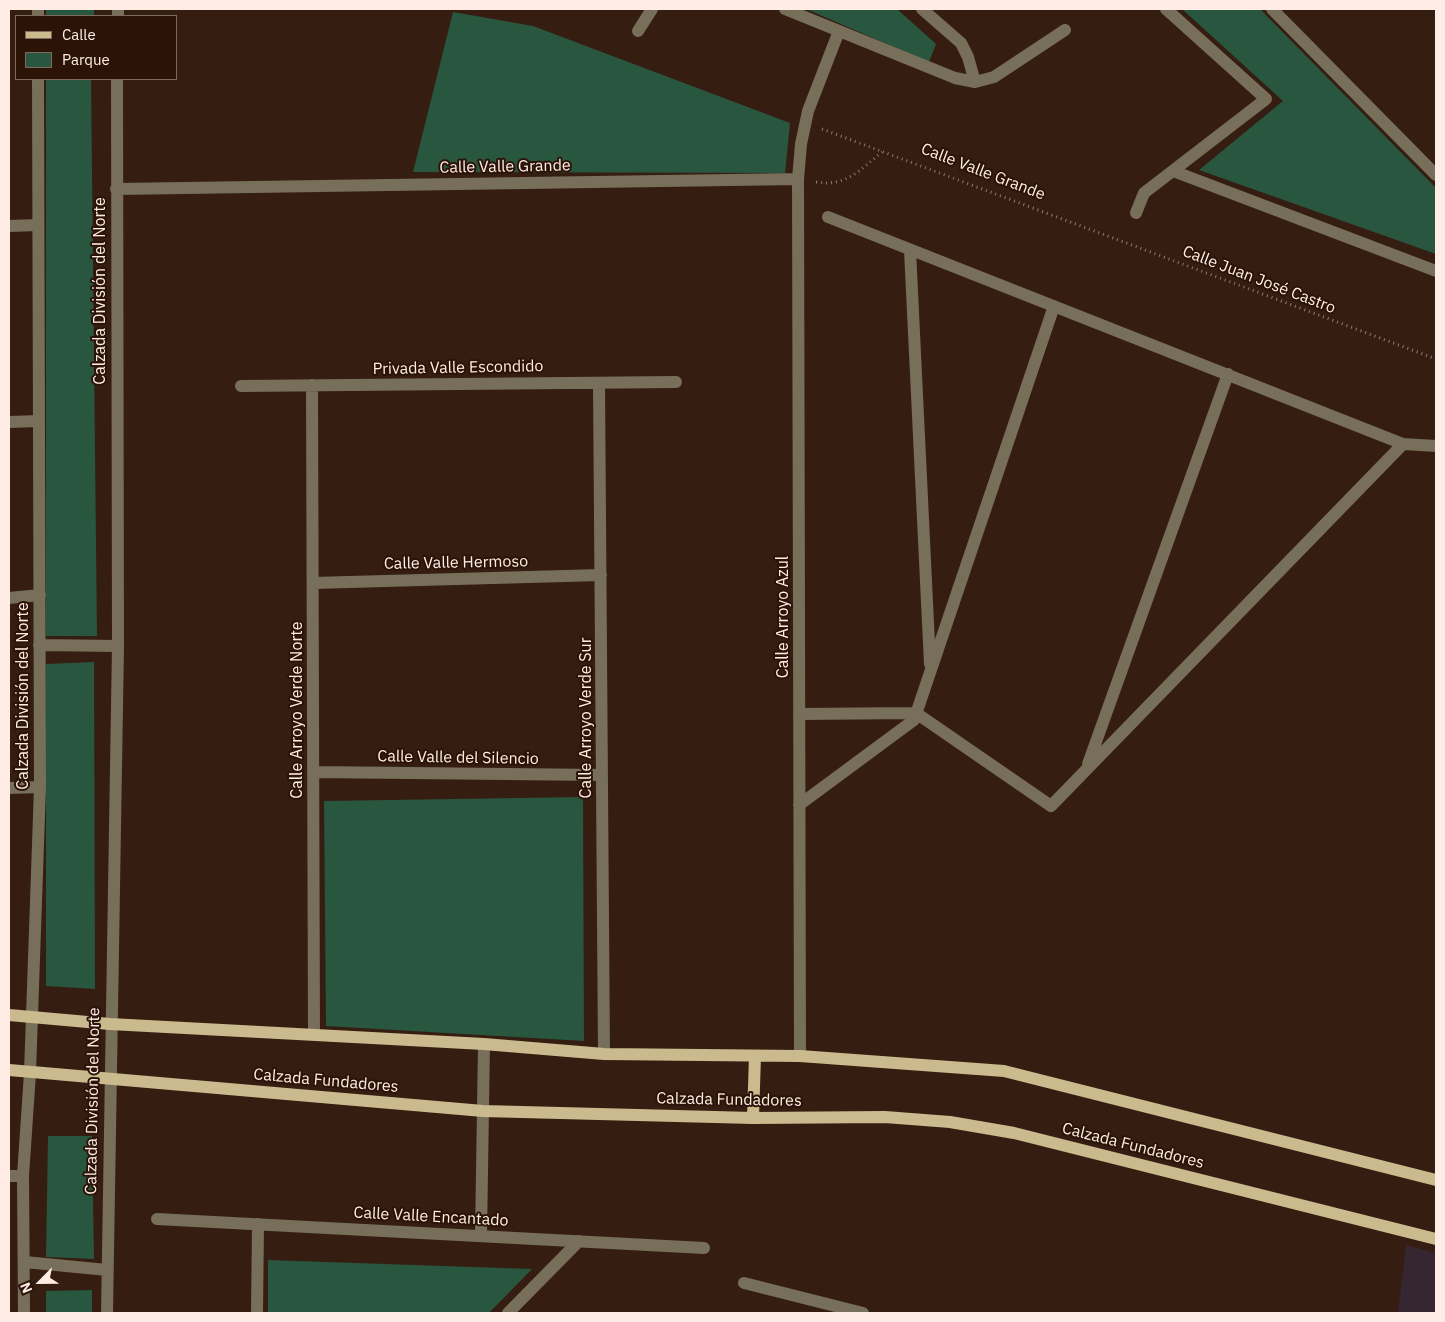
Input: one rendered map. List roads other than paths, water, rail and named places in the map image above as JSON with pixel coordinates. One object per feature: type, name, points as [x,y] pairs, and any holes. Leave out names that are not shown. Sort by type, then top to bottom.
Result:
[{"type":"main road","points":[[9,1015],[110,1024],[484,1044],[604,1054],[800,1056],[1004,1071],[1436,1180]]},
{"type":"main road","points":[[753,1118],[755,1056]]},
{"type":"main road","name":"Calzada Fundadores","points":[[9,1070],[483,1111],[753,1118],[885,1117],[950,1122],[1005,1132],[1436,1239]]},
{"type":"street","points":[[638,31],[652,9]]},
{"type":"street","points":[[786,9],[955,78],[975,82],[994,77],[1064,30]]},
{"type":"street","points":[[922,9],[961,42],[968,57],[975,82]]},
{"type":"street","points":[[1136,212],[1144,193],[1266,99],[1166,9]]},
{"type":"street","points":[[1272,9],[1436,175]]},
{"type":"street","name":"Calle Arroyo Azul","points":[[800,1056],[798,179],[808,110],[839,31]]},
{"type":"street","name":"Calzada División del Norte","points":[[24,1313],[23,1176],[30,1073],[40,787],[38,80]]},
{"type":"street","name":"Calzada División del Norte","points":[[107,1313],[111,1080],[110,1024],[118,646],[117,80]]},
{"type":"street","points":[[1173,171],[1436,271]]},
{"type":"street","name":"Calle Valle Grande","points":[[116,188],[798,179]]},
{"type":"street","points":[[828,217],[1403,444],[1436,446]]},
{"type":"street","points":[[9,226],[38,225]]},
{"type":"street","points":[[910,250],[930,671]]},
{"type":"street","points":[[799,805],[914,720],[1054,306]]},
{"type":"street","points":[[1087,769],[1228,374]]},
{"type":"street","name":"Calle Arroyo Verde Sur","points":[[599,382],[604,1054]]},
{"type":"street","name":"Privada Valle Escondido","points":[[241,386],[676,382]]},
{"type":"street","name":"Calle Arroyo Verde Norte","points":[[312,386],[314,1034]]},
{"type":"street","points":[[9,422],[39,421]]},
{"type":"street","points":[[799,714],[916,713],[1051,806],[1403,444]]},
{"type":"street","name":"Calle Valle Hermoso","points":[[313,583],[601,575]]},
{"type":"street","points":[[9,598],[40,595]]},
{"type":"street","points":[[40,645],[118,646]]},
{"type":"street","name":"Calle Valle del Silencio","points":[[313,772],[602,775]]},
{"type":"street","points":[[9,788],[40,787]]},
{"type":"street","points":[[481,1236],[484,1044]]},
{"type":"street","points":[[9,1176],[23,1176]]},
{"type":"street","name":"Calle Valle Encantado","points":[[157,1219],[704,1248]]},
{"type":"street","points":[[257,1313],[258,1224]]},
{"type":"street","points":[[508,1313],[578,1241]]},
{"type":"street","points":[[25,1262],[107,1270]]},
{"type":"street","points":[[744,1283],[863,1313]]}]
